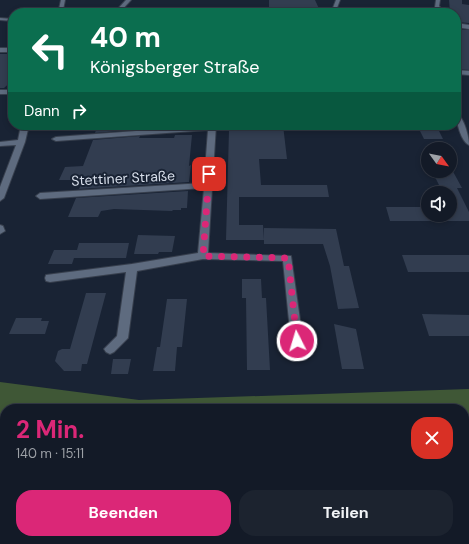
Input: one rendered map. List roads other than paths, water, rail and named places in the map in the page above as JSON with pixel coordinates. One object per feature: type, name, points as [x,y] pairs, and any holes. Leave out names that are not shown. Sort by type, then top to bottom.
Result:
[{"type":"street","points":[[121,8],[129,0]]},
{"type":"street","points":[[461,126],[469,143]]},
{"type":"street","points":[[0,198],[22,142],[24,130]]},
{"type":"street","points":[[56,139],[173,130]]},
{"type":"street","points":[[203,256],[212,130]]},
{"type":"street","points":[[0,144],[22,142]]},
{"type":"street","name":"Stettiner Straße","points":[[40,196],[208,186]]},
{"type":"street","points":[[50,278],[132,268],[203,256],[288,258],[297,341]]},
{"type":"street","points":[[110,349],[122,338],[132,268]]}]
